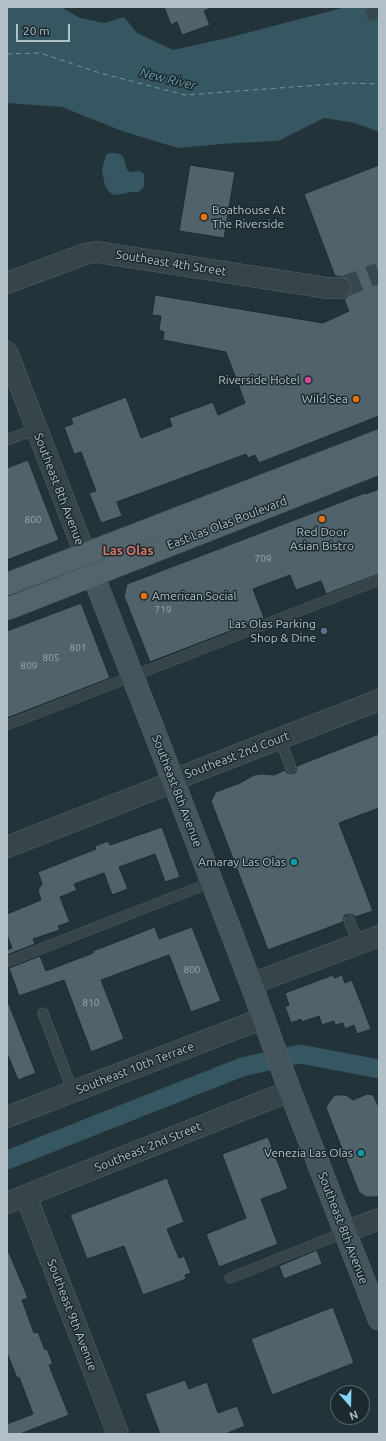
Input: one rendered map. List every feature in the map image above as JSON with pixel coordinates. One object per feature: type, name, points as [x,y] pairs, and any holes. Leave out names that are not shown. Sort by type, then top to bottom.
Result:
[{"type":"main road","name":"East Las Olas Boulevard","points":[[7,584],[379,441]]},
{"type":"main road","name":"East Las Olas Boulevard","points":[[7,609],[379,463]]},
{"type":"main road","name":"Southeast 8th Avenue","points":[[85,554],[251,984],[287,1085],[379,1319]]},
{"type":"street","name":"Southeast 4th Street","points":[[7,283],[85,254],[97,252],[327,288],[340,288]]},
{"type":"street","name":"Southeast 8th Avenue","points":[[7,352],[85,554]]},
{"type":"street","name":"Southeast 2nd Court","points":[[7,847],[148,792],[191,773],[379,700]]},
{"type":"street","points":[[251,984],[379,936]]},
{"type":"street","name":"Southeast 10th Terrace","points":[[7,1117],[73,1092],[267,1028]]},
{"type":"street","name":"Southeast 2nd Street","points":[[16,1200],[287,1085]]},
{"type":"street","name":"Southeast 9th Avenue","points":[[16,1200],[113,1433]]},
{"type":"street","points":[[345,1232],[379,1219]]},
{"type":"lane","points":[[7,440],[36,428]]},
{"type":"lane","points":[[7,725],[379,580]]},
{"type":"lane","points":[[280,739],[291,768]]},
{"type":"lane","points":[[7,962],[212,882]]},
{"type":"lane","points":[[349,920],[358,943]]},
{"type":"lane","points":[[42,1013],[73,1092]]},
{"type":"lane","points":[[230,1278],[345,1232]]},
{"type":"water","name":"New River","points":[[7,7],[61,7],[80,18],[104,23],[124,17],[137,33],[173,50],[227,38],[346,7],[379,7],[379,132],[355,123],[324,118],[278,141],[178,148],[122,131],[62,107],[7,103]]},
{"type":"water","points":[[116,153],[123,156],[127,170],[131,172],[140,171],[144,174],[144,186],[141,190],[138,192],[114,195],[109,192],[105,186],[102,170],[106,155]]},
{"type":"building","points":[[164,7],[213,7],[204,11],[210,25],[182,35],[177,22],[171,25]]},
{"type":"building","points":[[190,165],[235,172],[224,238],[179,231]]},
{"type":"building","points":[[379,165],[379,416],[259,463],[255,455],[248,458],[246,454],[117,502],[122,516],[101,523],[89,493],[96,491],[81,452],[74,454],[64,427],[73,424],[71,418],[126,397],[141,438],[172,426],[169,418],[213,402],[218,415],[245,403],[226,352],[163,340],[164,332],[159,330],[161,316],[152,315],[155,295],[323,323],[349,311],[344,299],[351,294],[351,282],[346,277],[335,276],[304,194]]},
{"type":"building","points":[[28,460],[59,540],[7,560],[7,468]]},
{"type":"building","points":[[379,489],[379,574],[326,594],[321,581],[296,590],[290,575],[253,589],[264,618],[150,662],[124,596],[127,584]]},
{"type":"building","points":[[81,603],[110,678],[7,718],[7,631]]},
{"type":"building","name":"Amaray Las Olas","points":[[379,734],[379,808],[339,823],[373,911],[355,917],[347,914],[344,916],[343,922],[268,950],[211,801],[216,792],[240,783],[254,775],[274,775],[285,770],[287,773],[293,774],[296,772],[297,766]]},
{"type":"building","points":[[162,827],[180,877],[165,882],[155,854],[119,867],[128,889],[112,895],[104,873],[74,884],[77,890],[60,897],[70,922],[58,926],[60,930],[33,939],[35,944],[7,955],[7,950],[12,948],[7,935],[7,914],[41,900],[38,890],[42,884],[38,872],[96,849],[95,846],[108,841],[110,845]]},
{"type":"building","points":[[155,927],[159,939],[192,927],[221,1001],[191,1012],[169,955],[101,980],[124,1039],[91,1052],[64,980],[19,996],[9,968],[40,956],[46,971]]},
{"type":"building","points":[[333,975],[334,978],[342,975],[345,983],[352,980],[371,1029],[357,1034],[354,1025],[345,1029],[343,1023],[335,1025],[334,1021],[322,1025],[319,1016],[302,1022],[301,1019],[291,1023],[285,1007],[289,1005],[285,993]]},
{"type":"building","points":[[8,1002],[36,1073],[18,1080],[7,1053]]},
{"type":"building","name":"Venezia Las Olas","points":[[367,1094],[373,1095],[379,1107],[379,1197],[366,1197],[359,1192],[326,1108],[335,1095],[346,1095],[353,1100]]},
{"type":"building","points":[[268,1137],[288,1189],[261,1199],[278,1244],[219,1267],[206,1234],[246,1218],[222,1154]]},
{"type":"building","points":[[167,1178],[184,1222],[167,1229],[179,1258],[184,1256],[191,1273],[185,1275],[186,1279],[143,1295],[124,1246],[87,1259],[70,1215]]},
{"type":"building","points":[[7,1248],[28,1298],[22,1300],[34,1333],[38,1332],[45,1350],[47,1349],[53,1364],[49,1365],[69,1415],[20,1434],[7,1434],[7,1424],[33,1414],[19,1377],[17,1378],[7,1353]]},
{"type":"building","points":[[317,1250],[322,1264],[284,1279],[279,1266]]},
{"type":"building","points":[[333,1307],[354,1363],[272,1395],[251,1339]]},
{"type":"building","points":[[185,1380],[189,1389],[207,1382],[218,1413],[237,1406],[245,1426],[225,1434],[160,1434],[145,1394]]},
{"type":"waterway","points":[[7,1160],[242,1067],[300,1054],[379,1069]]},
{"type":"ferry route","points":[[7,54],[40,53],[100,73],[185,95],[347,83],[379,84]]},
{"type":"tunnel","points":[[375,7],[379,18]]},
{"type":"tunnel","points":[[340,288],[379,273]]},
{"type":"place","name":"Boathouse At The Riverside","points":[[204,217]]},
{"type":"place","name":"Riverside Hotel","points":[[308,380]]},
{"type":"place","name":"Wild Sea","points":[[356,399]]},
{"type":"place","name":"Red Door Asian Bistro","points":[[322,519]]},
{"type":"place","name":"American Social","points":[[144,596]]},
{"type":"place","name":"Las Olas Parking Shop & Dine","points":[[324,631]]},
{"type":"place","name":"Amaray Las Olas","points":[[294,862]]},
{"type":"place","name":"Venezia Las Olas","points":[[361,1153]]},
{"type":"district","name":"Las Olas","points":[[128,551]]}]
